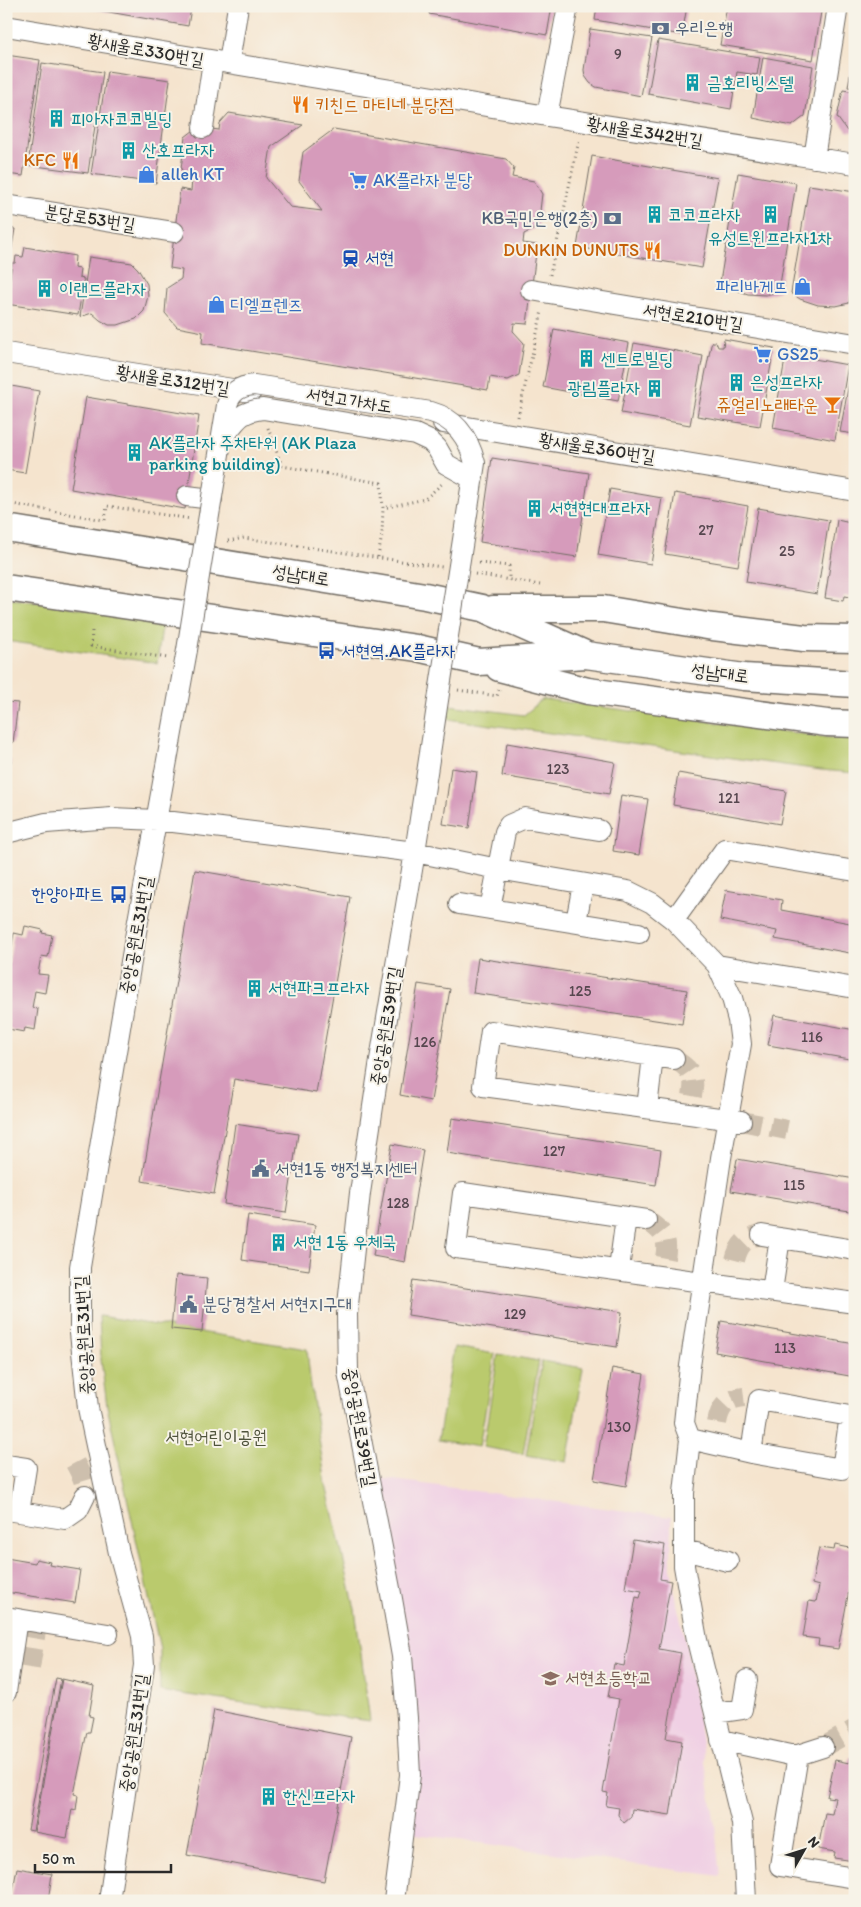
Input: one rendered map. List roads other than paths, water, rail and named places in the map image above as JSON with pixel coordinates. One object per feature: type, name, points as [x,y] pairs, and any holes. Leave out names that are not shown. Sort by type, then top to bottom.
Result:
[{"type":"main road","name":"성남대로","points":[[6,528],[338,581],[482,608],[586,655]]},
{"type":"main road","name":"성남대로","points":[[6,588],[417,648],[479,662],[586,655],[744,678],[855,684]]},
{"type":"main road","points":[[482,608],[603,609],[804,638],[855,639]]},
{"type":"main road","points":[[479,662],[588,691],[827,723],[855,724]]},
{"type":"street","name":"황새울로330번길","points":[[6,26],[221,62],[238,6]]},
{"type":"street","points":[[547,116],[568,6]]},
{"type":"street","points":[[814,158],[838,6]]},
{"type":"street","name":"황새울로342번길","points":[[221,62],[547,116],[855,164]]},
{"type":"street","points":[[203,128],[221,62]]},
{"type":"street","name":"분당로53번길","points":[[6,205],[174,232]]},
{"type":"street","name":"서현로210번길","points":[[531,290],[855,344]]},
{"type":"street","name":"황새울로312번길","points":[[6,353],[339,406]]},
{"type":"street","name":"서현고가차도","points":[[179,654],[212,499],[229,399],[240,388],[254,385],[439,414],[456,426],[471,448],[475,463],[453,602],[447,688]]},
{"type":"street","name":"황새울로360번길","points":[[339,406],[855,490]]},
{"type":"street","points":[[221,442],[242,414],[263,409],[415,434],[430,441],[446,464],[473,479]]},
{"type":"street","points":[[187,496],[212,499]]},
{"type":"street","name":"중앙공원로31번길","points":[[109,1901],[144,1665],[142,1636],[117,1544],[88,1408],[80,1333],[80,1267],[136,932],[157,820],[179,654]]},
{"type":"street","name":"중앙공원로39번길","points":[[394,1901],[410,1775],[407,1718],[402,1656],[348,1372],[347,1314],[360,1193],[380,1060],[415,852],[447,688]]},
{"type":"street","points":[[6,834],[46,823],[112,818],[157,820],[415,852],[628,892],[652,903],[674,920],[717,964],[732,998],[738,1020],[741,1044],[735,1120],[703,1280],[684,1423],[690,1439],[684,1493],[684,1550],[690,1604],[742,1823],[746,1901]]},
{"type":"street","points":[[490,909],[505,832],[509,825],[525,818],[599,830]]},
{"type":"street","points":[[674,920],[724,849],[855,871]]},
{"type":"street","points":[[576,922],[583,884]]},
{"type":"street","points":[[459,904],[639,933]]},
{"type":"street","points":[[717,964],[855,988]]},
{"type":"street","points":[[674,1059],[491,1032],[483,1086],[735,1120]]},
{"type":"street","points":[[647,1108],[653,1056]]},
{"type":"street","points":[[646,1220],[463,1193],[456,1248],[703,1280],[855,1303]]},
{"type":"street","points":[[619,1269],[626,1217]]},
{"type":"street","points":[[772,1291],[771,1236],[855,1250]]},
{"type":"street","points":[[690,1439],[751,1453],[842,1469],[850,1416],[752,1399],[751,1453]]},
{"type":"street","points":[[6,1465],[26,1468],[12,1511],[65,1519],[78,1510],[85,1496]]},
{"type":"street","points":[[684,1550],[728,1561]]},
{"type":"street","points":[[7,1679],[12,1618],[37,1627],[108,1634]]},
{"type":"street","points":[[715,1713],[742,1709],[747,1680]]},
{"type":"street","points":[[721,1740],[790,1755],[798,1755],[823,1747]]},
{"type":"street","points":[[798,1755],[780,1866],[855,1878]]},
{"type":"tunnel","points":[[674,1059],[685,1066],[691,1074],[693,1079],[692,1096]]},
{"type":"tunnel","points":[[741,1121],[787,1130]]},
{"type":"tunnel","points":[[646,1220],[661,1232],[666,1245],[665,1258]]},
{"type":"tunnel","points":[[735,1260],[744,1242],[762,1235]]},
{"type":"tunnel","points":[[717,1423],[720,1412],[725,1404],[744,1397]]},
{"type":"tunnel","points":[[75,1463],[84,1483],[85,1496]]},
{"type":"tunnel","points":[[30,1668],[36,1631]]},
{"type":"tunnel","points":[[823,1747],[855,1729]]},
{"type":"place","name":"우리은행","points":[[661,28]]},
{"type":"place","name":"금호리빙스텔","points":[[693,83]]},
{"type":"place","name":"키친드 마티네 분당점","points":[[301,105]]},
{"type":"place","name":"피아자코코빌딩","points":[[57,119]]},
{"type":"place","name":"산호프라자","points":[[128,150]]},
{"type":"place","name":"KFC","points":[[70,160]]},
{"type":"place","name":"alleh KT","points":[[147,174]]},
{"type":"place","name":"AK플라자 분당","points":[[359,180]]},
{"type":"place","name":"코코프라자","points":[[654,215]]},
{"type":"place","name":"유성트윈프라자1차","points":[[770,215]]},
{"type":"place","name":"KB국민은행(2층)","points":[[612,218]]},
{"type":"place","name":"DUNKIN DUNUTS","points":[[653,250]]},
{"type":"place","name":"서현","points":[[351,258]]},
{"type":"place","name":"파리바게뜨","points":[[802,287]]},
{"type":"place","name":"이랜드플라자","points":[[45,289]]},
{"type":"place","name":"디엘프렌즈","points":[[216,305]]},
{"type":"place","name":"GS25","points":[[763,354]]},
{"type":"place","name":"센트로빌딩","points":[[587,359]]},
{"type":"place","name":"은성프라자","points":[[736,382]]},
{"type":"place","name":"광림플라자","points":[[654,388]]},
{"type":"place","name":"쥬얼리노래타운","points":[[832,405]]},
{"type":"place","name":"AK플라자 주차타워 (AK Plaza parking building)","points":[[135,453]]},
{"type":"place","name":"서현현대프라자","points":[[535,508]]},
{"type":"place","name":"서현역.AK플라자","points":[[327,651]]},
{"type":"place","name":"한양아파트","points":[[118,894]]},
{"type":"place","name":"서현파크프라자","points":[[254,988]]},
{"type":"place","name":"서현1동 행정복지센터","points":[[261,1169]]},
{"type":"place","name":"서현 1동 우체국","points":[[279,1242]]},
{"type":"place","name":"분당경찰서 서현지구대","points":[[189,1304]]},
{"type":"place","name":"서현초등학교","points":[[551,1678]]},
{"type":"place","name":"한신프라자","points":[[269,1796]]},
{"type":"park label","name":"서현어린이공원","points":[[216,1437]]}]
